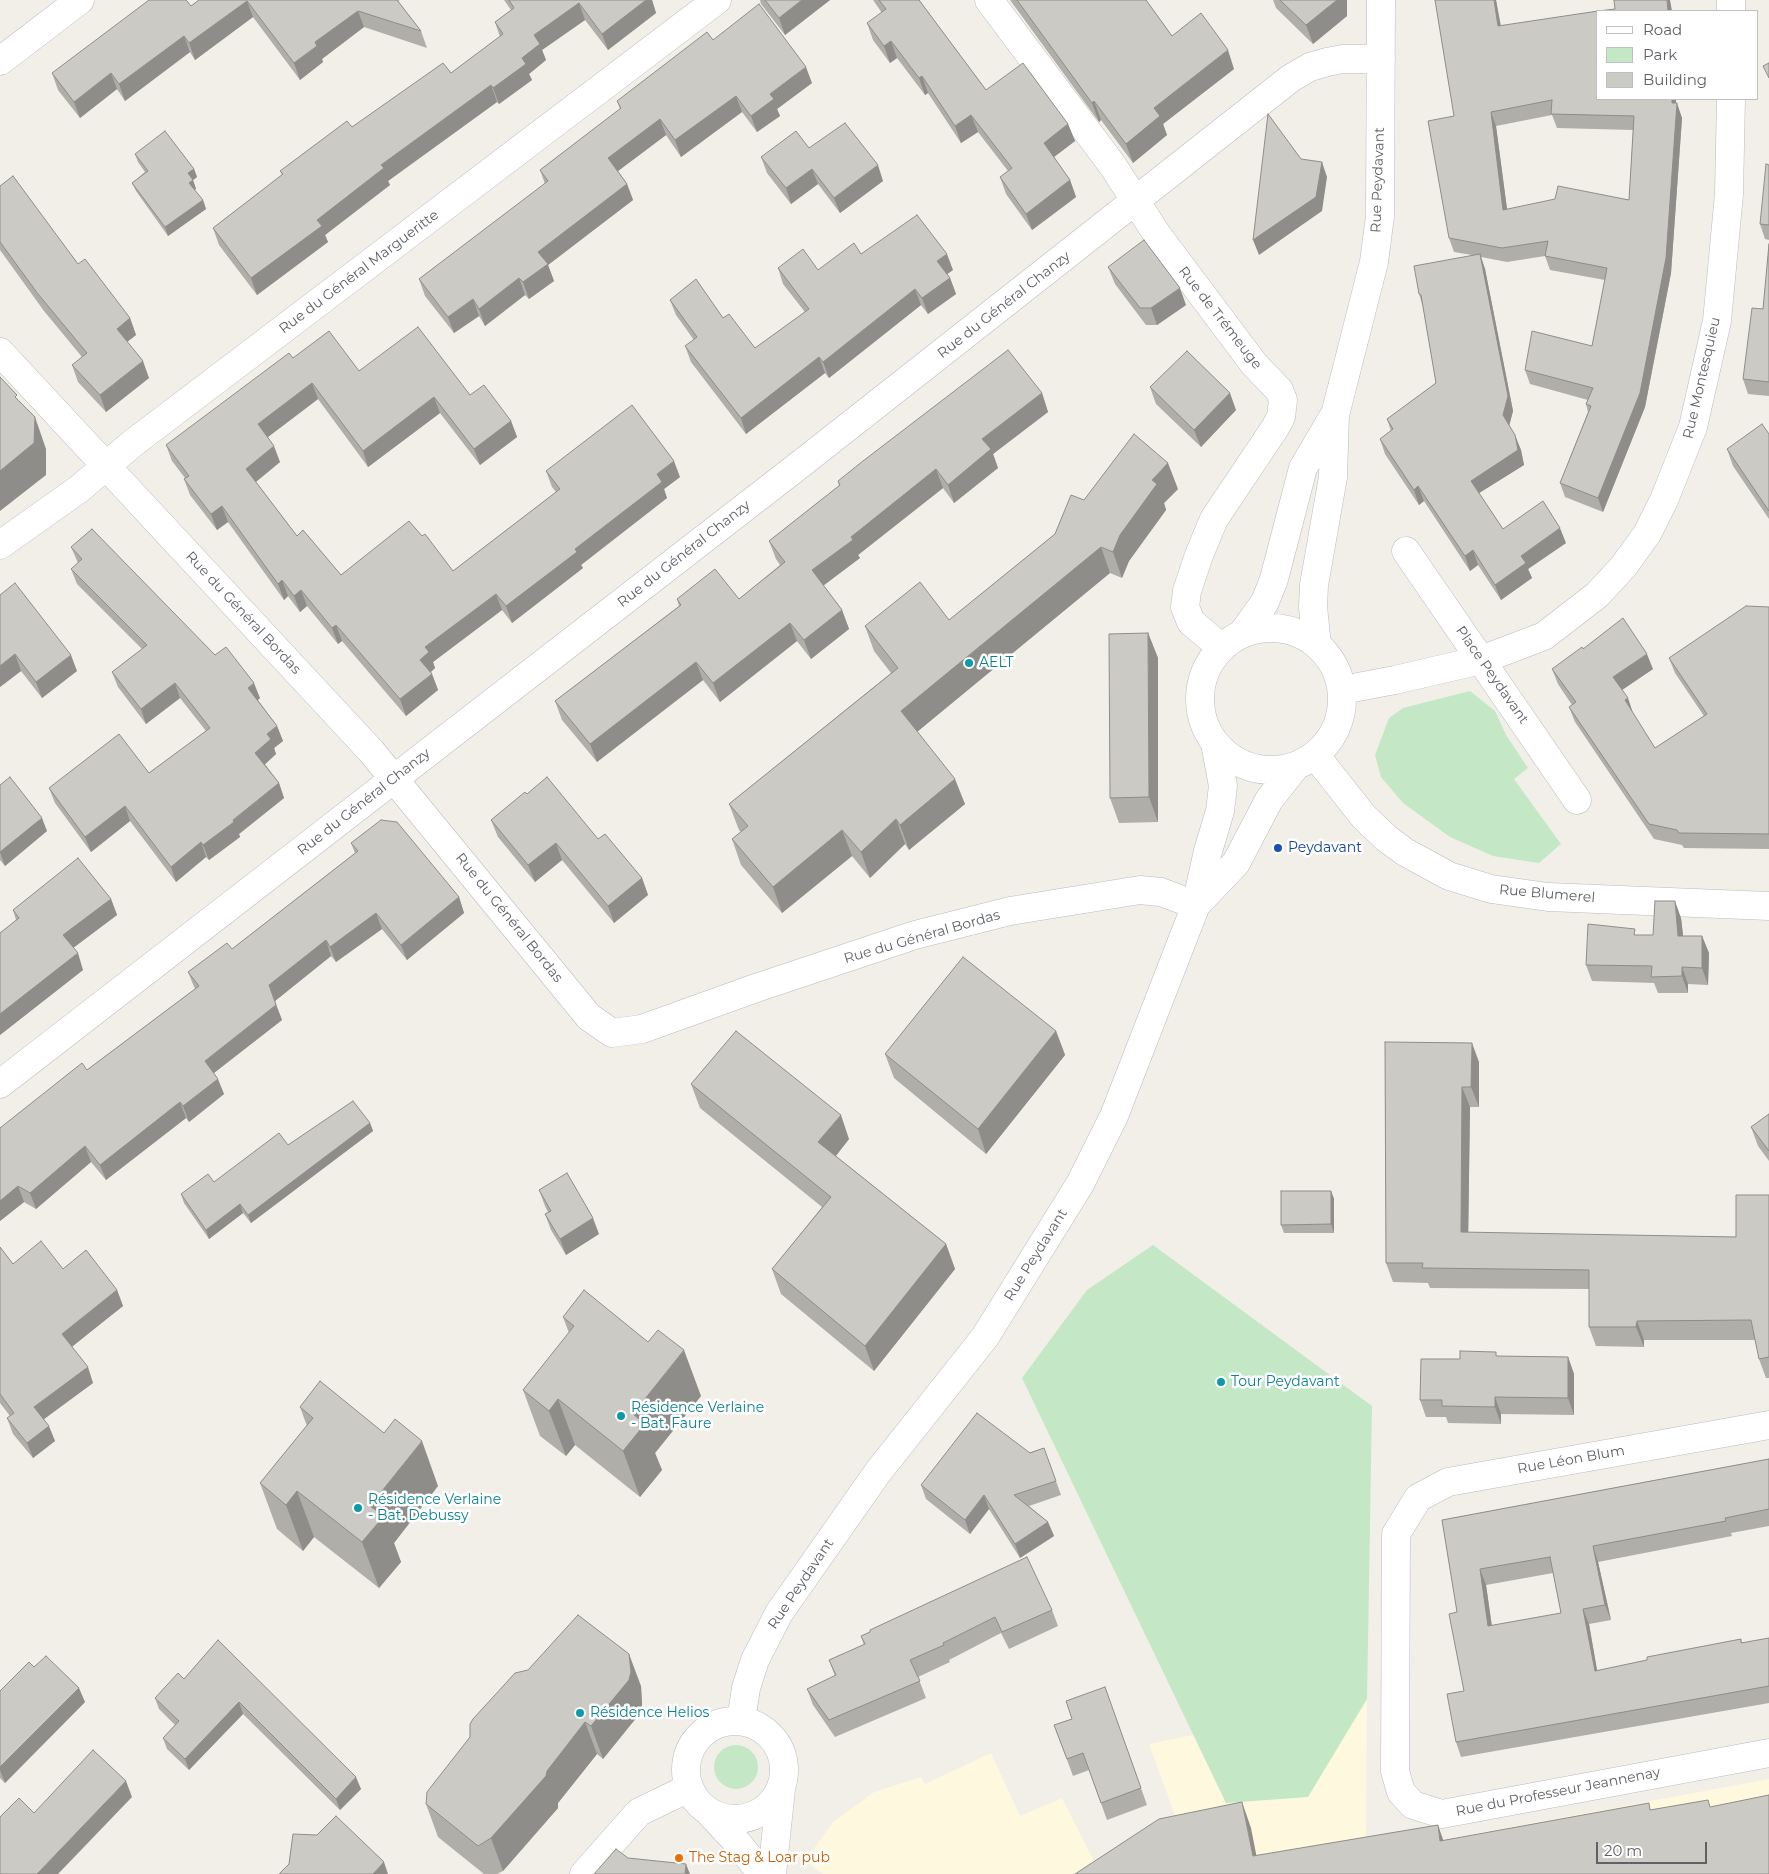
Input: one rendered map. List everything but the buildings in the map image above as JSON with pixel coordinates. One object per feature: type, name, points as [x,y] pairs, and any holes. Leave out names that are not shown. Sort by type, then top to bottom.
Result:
[{"type":"street","points":[[0,61],[80,0]]},
{"type":"street","name":"Rue du Général Margueritte","points":[[0,545],[106,467],[134,443],[718,0]]},
{"type":"street","name":"Rue de Trémeuge","points":[[989,0],[1136,201],[1158,236],[1254,364],[1279,390],[1283,400],[1281,417],[1275,428],[1214,519],[1187,591],[1185,607],[1191,622],[1232,641]]},
{"type":"street","name":"Rue Peydavant","points":[[1317,645],[1312,607],[1334,477],[1335,414],[1374,262],[1380,216],[1381,0]]},
{"type":"street","name":"Rue du Général Chanzy","points":[[0,1084],[395,779],[1297,74],[1310,67],[1343,59],[1381,59]]},
{"type":"street","name":"Rue Montesquieu","points":[[1342,690],[1481,660],[1544,636],[1597,595],[1623,567],[1647,534],[1664,500],[1693,427],[1717,321],[1729,194],[1731,100]]},
{"type":"street","name":"Rue du Général Bordas","points":[[0,352],[395,779],[589,1017],[612,1033],[642,1029],[756,988],[915,936],[1010,911],[1140,890],[1161,892],[1196,905]]},
{"type":"street","name":"Rue Peydavant","points":[[1232,641],[1265,602],[1274,579],[1303,468],[1335,414]]},
{"type":"street","name":"Place Peydavant","points":[[1406,551],[1577,800]]},
{"type":"street","points":[[1196,905],[1208,851],[1220,811],[1223,786],[1215,743],[1204,722],[1200,699],[1201,685],[1209,666],[1232,641],[1265,628],[1289,630],[1317,645],[1332,664],[1342,690],[1341,712],[1335,731],[1328,743],[1305,761],[1273,770],[1255,767],[1232,759],[1215,743]]},
{"type":"street","name":"Rue Peydavant","points":[[741,1721],[746,1688],[755,1660],[779,1613],[878,1472],[985,1337],[1080,1184],[1114,1116],[1196,905],[1236,863],[1270,800],[1305,761]]},
{"type":"street","name":"Rue Blumerel","points":[[1305,761],[1386,838],[1405,852],[1449,876],[1491,889],[1548,897],[1769,906]]},
{"type":"street","name":"Rue Léon Blum","points":[[1396,1534],[1418,1498],[1448,1482],[1769,1425]]},
{"type":"street","name":"Rue du Professeur Jeannenay","points":[[1396,1534],[1396,1771],[1401,1792],[1413,1805],[1442,1814],[1769,1753]]},
{"type":"street","points":[[762,1874],[735,1840],[696,1800],[689,1788],[686,1771],[688,1754],[696,1739],[709,1728],[724,1722],[741,1721],[764,1730],[772,1738],[781,1753],[784,1769],[772,1874]]},
{"type":"street","points":[[584,1874],[639,1812],[689,1788]]},
{"type":"street","points":[[707,1810],[719,1817],[748,1818],[761,1812],[772,1802],[781,1789]]},
{"type":"shaded area","points":[[1367,1699],[1366,1854],[1769,1779],[1769,1874],[823,1874],[805,1861],[833,1822],[874,1792],[921,1777],[925,1784],[991,1753],[1020,1816],[1062,1798],[1095,1863],[1175,1816],[1149,1744]]},
{"type":"green space","points":[[1470,691],[1495,711],[1506,735],[1528,768],[1514,779],[1561,844],[1539,863],[1493,856],[1450,837],[1403,803],[1381,777],[1375,755],[1389,718],[1403,708]]},
{"type":"green space","points":[[1153,1245],[1372,1406],[1367,1699],[1308,1797],[1226,1803],[1022,1378],[1087,1290]]},
{"type":"green space","points":[[736,1745],[748,1749],[754,1755],[758,1767],[754,1779],[748,1785],[736,1789],[724,1785],[718,1779],[714,1767],[718,1755],[724,1749]]},
{"type":"place","name":"AELT","points":[[969,663]]},
{"type":"place","name":"Peydavant","points":[[1278,848]]},
{"type":"place","name":"Tour Peydavant","points":[[1221,1382]]},
{"type":"place","name":"Résidence Verlaine - Bat. Faure","points":[[621,1416]]},
{"type":"place","name":"Résidence Verlaine - Bat. Debussy","points":[[358,1508]]},
{"type":"place","name":"Résidence Helios","points":[[580,1713]]},
{"type":"place","name":"The Stag & Loar pub","points":[[679,1858]]}]
